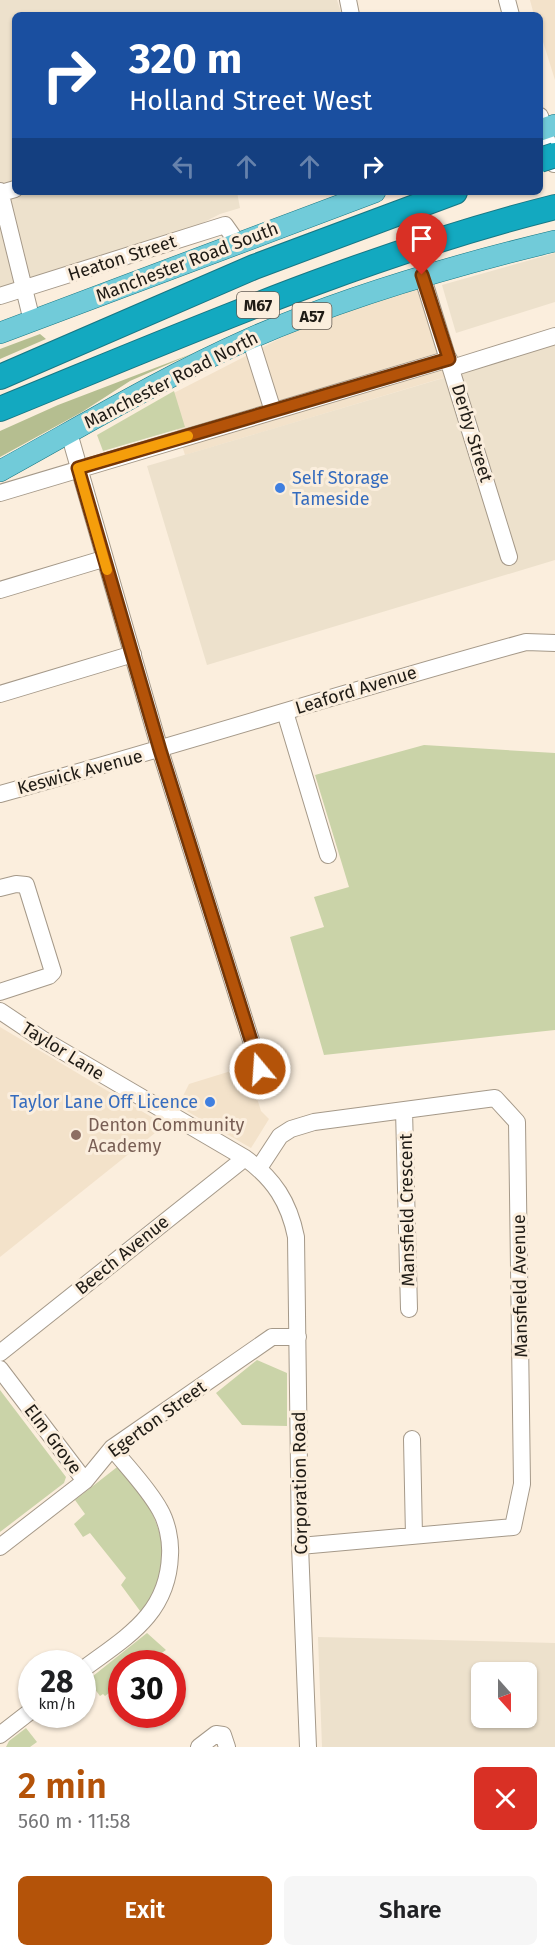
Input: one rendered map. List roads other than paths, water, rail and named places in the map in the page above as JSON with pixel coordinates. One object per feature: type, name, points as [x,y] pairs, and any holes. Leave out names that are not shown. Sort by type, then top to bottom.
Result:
[{"type":"highway","name":"M67","points":[[0,377],[254,267],[447,195]]},
{"type":"highway","name":"M67","points":[[0,409],[267,301],[399,253],[521,215],[555,207]]},
{"type":"main road","name":"Manchester Road South","points":[[0,333],[367,195]]},
{"type":"main road","name":"Manchester Road North","points":[[0,471],[186,368],[250,338],[422,275],[555,241]]},
{"type":"street","points":[[545,125],[555,166]]},
{"type":"street","points":[[0,192],[32,321]]},
{"type":"street","name":"Heaton Street","points":[[0,296],[225,225],[237,242]]},
{"type":"street","name":"Derby Street","points":[[422,275],[509,557]]},
{"type":"street","points":[[0,493],[273,411],[555,336]]},
{"type":"street","points":[[250,338],[273,411]]},
{"type":"street","points":[[69,433],[103,559],[160,750],[260,1069]]},
{"type":"street","points":[[0,590],[103,559]]},
{"type":"street","name":"Leaford Avenue","points":[[160,750],[352,689],[526,642],[555,643]]},
{"type":"street","points":[[0,694],[133,654]]},
{"type":"street","points":[[285,712],[328,855]]},
{"type":"street","name":"Keswick Avenue","points":[[0,794],[160,750]]},
{"type":"street","points":[[0,888],[16,884],[26,885],[53,972],[49,976],[0,992]]},
{"type":"street","name":"Taylor Lane","points":[[0,1011],[42,1039],[259,1168],[282,1194],[292,1220]]},
{"type":"street","name":"Mansfield Avenue","points":[[259,1168],[280,1136],[291,1129],[338,1117],[495,1098],[517,1122],[522,1484],[513,1527],[300,1546]]},
{"type":"street","name":"Mansfield Crescent","points":[[404,1110],[409,1309]]},
{"type":"street","name":"Beech Avenue","points":[[0,1353],[245,1158]]},
{"type":"street","name":"Corporation Road","points":[[292,1220],[296,1237],[300,1546],[308,1747]]},
{"type":"street","name":"Egerton Street","points":[[0,1547],[85,1481],[112,1448],[272,1336],[298,1337]]},
{"type":"street","name":"Elm Grove","points":[[0,1368],[85,1481]]},
{"type":"street","points":[[412,1439],[414,1536]]},
{"type":"street","points":[[96,1659],[134,1630],[157,1606],[170,1576],[171,1544],[161,1512],[112,1448]]},
{"type":"street","points":[[0,1735],[18,1721]]},
{"type":"street","points":[[199,1747],[216,1734],[223,1735],[227,1747]]},
{"type":"place","name":"Self Storage Tameside","points":[[280,488]]},
{"type":"place","name":"Taylor Lane Off Licence","points":[[210,1102]]},
{"type":"place","name":"Denton Community Academy","points":[[76,1135]]}]
